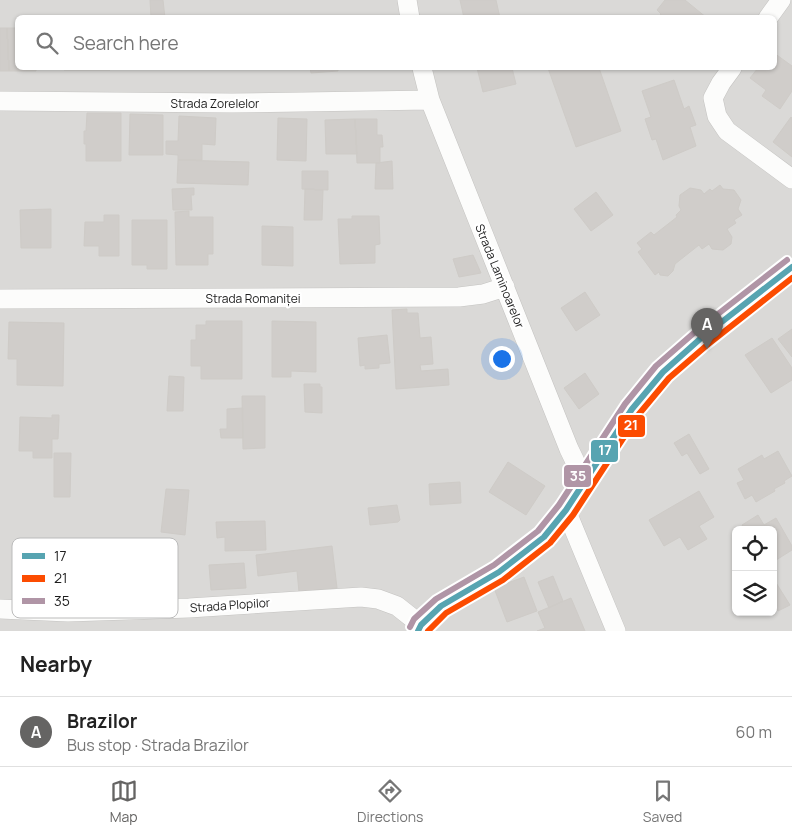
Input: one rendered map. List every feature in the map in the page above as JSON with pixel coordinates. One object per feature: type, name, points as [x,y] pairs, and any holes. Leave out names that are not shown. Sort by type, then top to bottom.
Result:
[{"type":"street","points":[[407,0],[410,15]]},
{"type":"street","points":[[770,15],[781,0]]},
{"type":"street","name":"Strada Laminoarelor","points":[[422,70],[430,100],[574,462],[585,482]]},
{"type":"street","points":[[730,70],[720,83],[713,98],[717,116],[727,131],[792,179]]},
{"type":"street","name":"Strada Zorelelor","points":[[0,101],[232,103],[430,100]]},
{"type":"street","points":[[419,628],[441,606],[499,572],[544,537],[566,510],[632,410],[663,372],[700,339],[792,267]]},
{"type":"street","name":"Strada Romaniței","points":[[0,299],[458,297],[483,294],[505,287]]},
{"type":"street","points":[[566,510],[616,631]]},
{"type":"street","name":"Strada Plopilor","points":[[178,608],[360,597],[378,599],[397,606],[419,628]]},
{"type":"shaded area","points":[[0,0],[792,0],[792,631],[0,631]]},
{"type":"building","points":[[150,0],[163,0],[165,15],[151,15]]},
{"type":"building","points":[[460,0],[496,0],[499,15],[463,15]]},
{"type":"building","points":[[665,0],[685,0],[703,15],[660,15],[657,10]]},
{"type":"building","points":[[0,28],[7,28],[9,71],[0,71]]},
{"type":"building","points":[[7,28],[15,28],[15,70],[36,71],[9,71]]},
{"type":"building","points":[[777,55],[792,66],[792,91],[780,109],[762,96],[766,90],[750,78],[756,70],[777,70]]},
{"type":"building","points":[[310,70],[338,70],[338,71],[311,73]]},
{"type":"building","points":[[478,70],[512,70],[516,84],[483,92]]},
{"type":"building","points":[[549,70],[600,70],[621,131],[576,147]]},
{"type":"building","points":[[674,80],[684,109],[689,106],[696,125],[690,127],[696,146],[663,160],[656,139],[652,140],[645,119],[651,117],[642,91]]},
{"type":"building","points":[[87,113],[121,113],[121,161],[86,161],[84,131],[86,131]]},
{"type":"building","points":[[130,114],[163,115],[163,155],[129,155]]},
{"type":"building","points":[[179,116],[216,118],[215,145],[202,144],[202,160],[178,160],[178,155],[166,154],[166,141],[178,141]]},
{"type":"building","points":[[278,118],[307,119],[306,161],[277,160]]},
{"type":"building","points":[[792,118],[792,157],[773,142]]},
{"type":"building","points":[[355,119],[377,119],[377,135],[382,135],[383,147],[380,147],[380,163],[357,163]]},
{"type":"building","points":[[355,119],[357,154],[326,154],[325,120]]},
{"type":"building","points":[[178,160],[249,162],[248,185],[177,183]]},
{"type":"building","points":[[392,161],[393,189],[375,189],[376,163]]},
{"type":"building","points":[[302,171],[328,171],[328,190],[302,189]]},
{"type":"building","points":[[720,185],[723,189],[734,190],[741,200],[738,209],[742,215],[734,220],[736,223],[727,229],[732,237],[731,244],[723,250],[712,249],[709,244],[702,249],[699,245],[675,264],[673,271],[668,276],[660,275],[659,272],[655,275],[638,252],[642,249],[637,243],[651,232],[654,235],[677,217],[676,215],[681,210],[679,206],[680,195],[690,188],[701,190],[704,194]]},
{"type":"building","points":[[194,188],[194,195],[191,195],[192,210],[173,210],[172,189]]},
{"type":"building","points":[[305,189],[323,190],[322,220],[304,220]]},
{"type":"building","points":[[596,192],[613,215],[591,231],[574,209]]},
{"type":"building","points":[[51,209],[51,248],[21,248],[20,210]]},
{"type":"building","points":[[189,211],[189,217],[213,217],[213,254],[208,254],[208,265],[176,265],[175,212]]},
{"type":"building","points":[[104,215],[119,215],[119,256],[99,256],[99,246],[84,246],[85,222],[104,222]]},
{"type":"building","points":[[352,216],[379,216],[380,244],[375,245],[375,263],[340,264],[338,219],[352,219]]},
{"type":"building","points":[[132,220],[167,220],[167,269],[147,269],[147,265],[132,265]]},
{"type":"building","points":[[262,226],[293,227],[293,266],[262,265]]},
{"type":"building","points":[[473,255],[481,273],[459,277],[453,259]]},
{"type":"building","points":[[585,292],[600,315],[576,331],[561,308]]},
{"type":"building","points":[[407,309],[407,313],[418,313],[420,338],[431,337],[433,364],[420,365],[421,371],[448,369],[449,385],[396,389],[392,310]]},
{"type":"building","points":[[206,321],[242,321],[242,379],[201,379],[201,366],[191,366],[191,340],[196,340],[196,325],[206,325]]},
{"type":"building","points":[[272,321],[316,322],[316,372],[291,371],[291,377],[272,377]]},
{"type":"building","points":[[9,322],[64,323],[63,386],[17,385],[17,359],[8,359]]},
{"type":"building","points":[[792,329],[792,357],[778,339]]},
{"type":"building","points":[[387,335],[390,363],[379,364],[379,368],[365,369],[365,365],[360,366],[358,338]]},
{"type":"building","points":[[772,338],[792,368],[792,380],[771,393],[745,355]]},
{"type":"building","points":[[585,373],[599,394],[579,409],[564,388]]},
{"type":"building","points":[[169,376],[184,377],[183,411],[167,411]]},
{"type":"building","points":[[304,384],[320,384],[320,387],[322,387],[322,413],[305,412]]},
{"type":"building","points":[[242,396],[265,396],[265,448],[243,449]]},
{"type":"building","points":[[243,408],[243,438],[221,438],[220,429],[227,429],[227,409]]},
{"type":"building","points":[[52,415],[59,415],[59,419],[58,439],[52,439],[52,458],[33,458],[33,451],[19,451],[20,417],[52,418]]},
{"type":"building","points":[[689,434],[709,469],[700,474],[687,453],[682,456],[674,443]]},
{"type":"building","points":[[778,451],[792,476],[784,481],[785,483],[774,489],[775,491],[756,502],[752,495],[745,499],[737,483],[744,480],[738,469],[762,455],[764,459]]},
{"type":"building","points":[[54,453],[71,453],[70,497],[54,497]]},
{"type":"building","points":[[508,462],[545,486],[526,515],[489,492]]},
{"type":"building","points":[[460,482],[461,503],[430,505],[429,484]]},
{"type":"building","points":[[166,489],[189,490],[185,535],[161,532]]},
{"type":"building","points":[[699,491],[714,517],[699,526],[707,539],[688,550],[680,537],[664,546],[649,520]]},
{"type":"building","points":[[397,505],[400,520],[398,522],[370,525],[368,508]]},
{"type":"building","points":[[758,515],[764,525],[776,518],[792,546],[792,550],[777,559],[777,526],[742,525]]},
{"type":"building","points":[[265,521],[266,550],[225,551],[225,537],[217,538],[216,522]]},
{"type":"building","points":[[332,546],[337,588],[299,592],[297,571],[258,576],[256,555]]},
{"type":"building","points":[[244,563],[246,588],[211,590],[209,565]]},
{"type":"building","points":[[553,576],[563,601],[549,608],[538,582]]},
{"type":"building","points":[[524,577],[537,611],[507,622],[494,588]]},
{"type":"building","points":[[777,584],[790,605],[778,611],[777,609]]},
{"type":"building","points":[[571,598],[585,631],[537,631],[545,628],[538,612]]},
{"type":"transit line","name":"35","points":[[410,627],[414,619],[436,599],[494,565],[538,531],[559,505],[625,404],[656,366],[695,332],[787,260]]},
{"type":"transit line","name":"17","points":[[418,631],[421,625],[441,606],[499,572],[544,537],[566,510],[632,409],[663,372],[700,339],[792,267]]},
{"type":"transit line","name":"21","points":[[428,631],[446,613],[503,580],[550,543],[573,515],[639,414],[669,378],[792,278]]},
{"type":"place","name":"Brazilor","points":[[707,349]]}]
